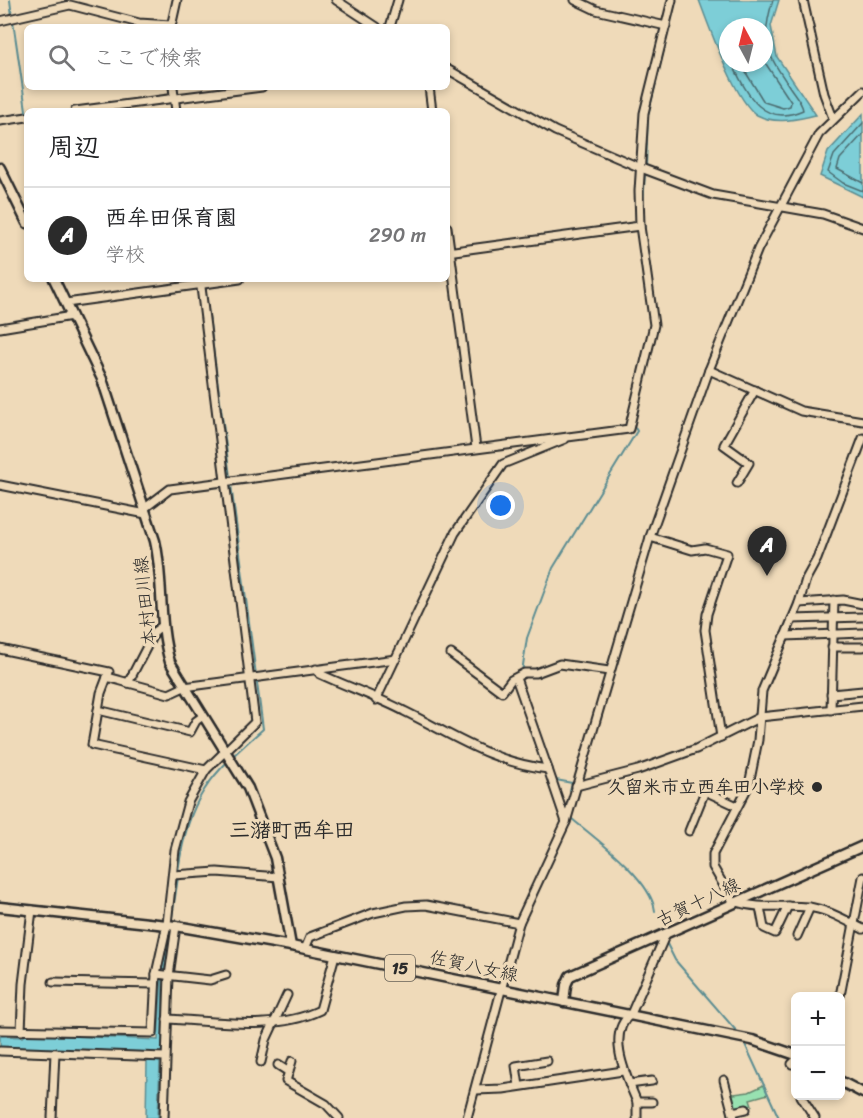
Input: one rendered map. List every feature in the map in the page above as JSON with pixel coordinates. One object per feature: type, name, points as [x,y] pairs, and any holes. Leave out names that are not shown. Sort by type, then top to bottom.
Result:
[{"type":"main road","points":[[0,168],[24,217]]},
{"type":"main road","name":"本村田川線","points":[[56,282],[102,379],[146,511],[161,566],[162,626],[170,662],[248,788],[267,834],[279,877],[291,946]]},
{"type":"main road","name":"古賀十八線","points":[[564,1002],[566,985],[570,976],[665,936],[863,846]]},
{"type":"main road","name":"佐賀八女線","points":[[0,907],[171,925],[291,946],[752,1040],[791,1059]]},
{"type":"main road","points":[[845,1084],[863,1093]]},
{"type":"street","points":[[171,24],[177,0]]},
{"type":"street","points":[[336,0],[372,24]]},
{"type":"street","points":[[391,24],[398,0]]},
{"type":"street","points":[[575,0],[596,10],[666,26]]},
{"type":"street","points":[[0,485],[146,511],[170,489],[576,434],[629,429],[654,325],[640,226],[644,113],[672,0]]},
{"type":"street","points":[[803,0],[824,93],[833,118]]},
{"type":"street","points":[[0,21],[70,5],[150,24]]},
{"type":"street","points":[[450,71],[555,131],[641,168],[713,195],[823,214],[863,228]]},
{"type":"street","points":[[174,90],[176,108]]},
{"type":"street","points":[[98,108],[238,90]]},
{"type":"street","points":[[429,90],[432,108]]},
{"type":"street","points":[[467,1118],[519,923],[566,822],[650,537],[709,370],[758,249],[819,134],[863,91]]},
{"type":"street","points":[[0,121],[24,117]]},
{"type":"street","points":[[450,252],[640,226]]},
{"type":"street","points":[[450,259],[476,448]]},
{"type":"street","points":[[66,303],[200,282],[251,677],[255,722],[206,770],[188,802],[175,850],[164,1118]]},
{"type":"street","points":[[0,328],[72,316]]},
{"type":"street","points":[[709,370],[801,411],[863,421]]},
{"type":"street","points":[[737,483],[749,463],[724,445],[755,390]]},
{"type":"street","points":[[376,700],[455,533],[503,464],[576,434]]},
{"type":"street","points":[[863,438],[817,559],[806,579],[799,603],[762,691],[753,771],[749,785],[713,854],[713,867],[735,903],[760,907],[810,907],[827,911],[863,929]]},
{"type":"street","points":[[650,537],[692,550],[705,548],[727,554],[707,614],[705,630],[721,737]]},
{"type":"street","points":[[799,603],[834,600],[863,604]]},
{"type":"street","points":[[831,710],[834,600]]},
{"type":"street","points":[[792,619],[833,616],[863,617]]},
{"type":"street","points":[[128,683],[155,631],[162,626]]},
{"type":"street","points":[[785,636],[863,633]]},
{"type":"street","points":[[832,647],[863,647]]},
{"type":"street","points":[[0,649],[109,672],[98,710],[92,745],[206,770]]},
{"type":"street","points":[[452,654],[502,692],[524,673],[536,673],[566,663],[609,671]]},
{"type":"street","points":[[107,677],[169,694],[184,687],[396,659]]},
{"type":"street","points":[[316,669],[320,674],[402,710],[495,758],[518,765],[548,769]]},
{"type":"street","points":[[516,678],[566,822]]},
{"type":"street","points":[[831,694],[863,692]]},
{"type":"street","points":[[576,786],[638,770],[696,749],[760,717],[863,706]]},
{"type":"street","points":[[98,710],[190,732],[196,721],[203,716]]},
{"type":"street","points":[[689,831],[705,791],[737,806]]},
{"type":"street","points":[[173,874],[217,872],[279,877]]},
{"type":"street","points":[[841,992],[852,924],[863,877]]},
{"type":"street","points":[[305,949],[310,937],[390,908],[426,905],[519,923]]},
{"type":"street","points":[[760,907],[765,928],[775,933],[788,906]]},
{"type":"street","points":[[798,936],[810,907]]},
{"type":"street","points":[[21,1031],[22,984],[32,910]]},
{"type":"street","points":[[0,1030],[153,1034],[156,974],[171,925]]},
{"type":"street","points":[[636,1118],[637,1102],[623,1071],[618,1032],[625,1018],[631,1014],[665,936]]},
{"type":"street","points":[[167,1019],[273,1023],[302,1019],[320,1010],[335,955]]},
{"type":"street","points":[[156,974],[210,980],[226,975]]},
{"type":"street","points":[[54,982],[155,984]]},
{"type":"street","points":[[261,1062],[273,1023],[287,995]]},
{"type":"street","points":[[0,1051],[165,1057]]},
{"type":"street","points":[[52,1118],[55,1053]]},
{"type":"street","points":[[292,1061],[286,1081],[326,1104],[339,1118]]},
{"type":"street","points":[[519,1086],[516,1066],[547,1061]]},
{"type":"street","points":[[278,1065],[289,1072]]},
{"type":"street","points":[[476,1090],[623,1071]]},
{"type":"street","points":[[724,1080],[733,1115],[747,1109]]},
{"type":"street","points":[[629,1084],[652,1081]]},
{"type":"street","points":[[804,1100],[814,1118]]},
{"type":"street","points":[[637,1102],[652,1102]]},
{"type":"green space","points":[[764,1085],[768,1094],[750,1099],[752,1105],[735,1110],[730,1091],[734,1094],[749,1092]]},
{"type":"water","points":[[699,0],[779,0],[773,20],[719,18],[719,51]]},
{"type":"water","points":[[773,36],[777,57],[816,115],[786,120],[764,118],[749,108],[728,72],[773,72]]},
{"type":"water","points":[[863,114],[863,197],[820,176],[828,152]]},
{"type":"water","points":[[176,878],[178,879],[163,979],[162,1054],[0,1048],[0,1036],[23,1037],[27,1034],[158,1040],[162,972]]},
{"type":"water","points":[[150,1060],[160,1062],[158,1118],[146,1118],[147,1062]]},
{"type":"waterway","points":[[10,0],[12,16]]},
{"type":"waterway","points":[[646,167],[648,115],[676,0]]},
{"type":"waterway","points":[[13,21],[26,108]]},
{"type":"waterway","points":[[643,206],[645,173]]},
{"type":"waterway","points":[[643,214],[646,241]]},
{"type":"waterway","points":[[178,871],[188,824],[204,790],[228,761],[263,729],[205,286]]},
{"type":"waterway","points":[[651,353],[658,325],[652,289]]},
{"type":"waterway","points":[[522,672],[527,638],[553,568],[637,431],[632,423]]},
{"type":"waterway","points":[[539,734],[556,780],[572,783],[570,790]]},
{"type":"waterway","points":[[572,819],[608,848],[633,873],[644,886],[655,911]]},
{"type":"waterway","points":[[665,940],[675,960],[739,1034]]},
{"type":"waterway","points":[[744,1042],[779,1118]]},
{"type":"place","name":"西牟田保育園","points":[[767,576]]},
{"type":"place","name":"久留米市立西牟田小学校","points":[[817,787]]},
{"type":"district","name":"三潴町西牟田","points":[[292,830]]}]
